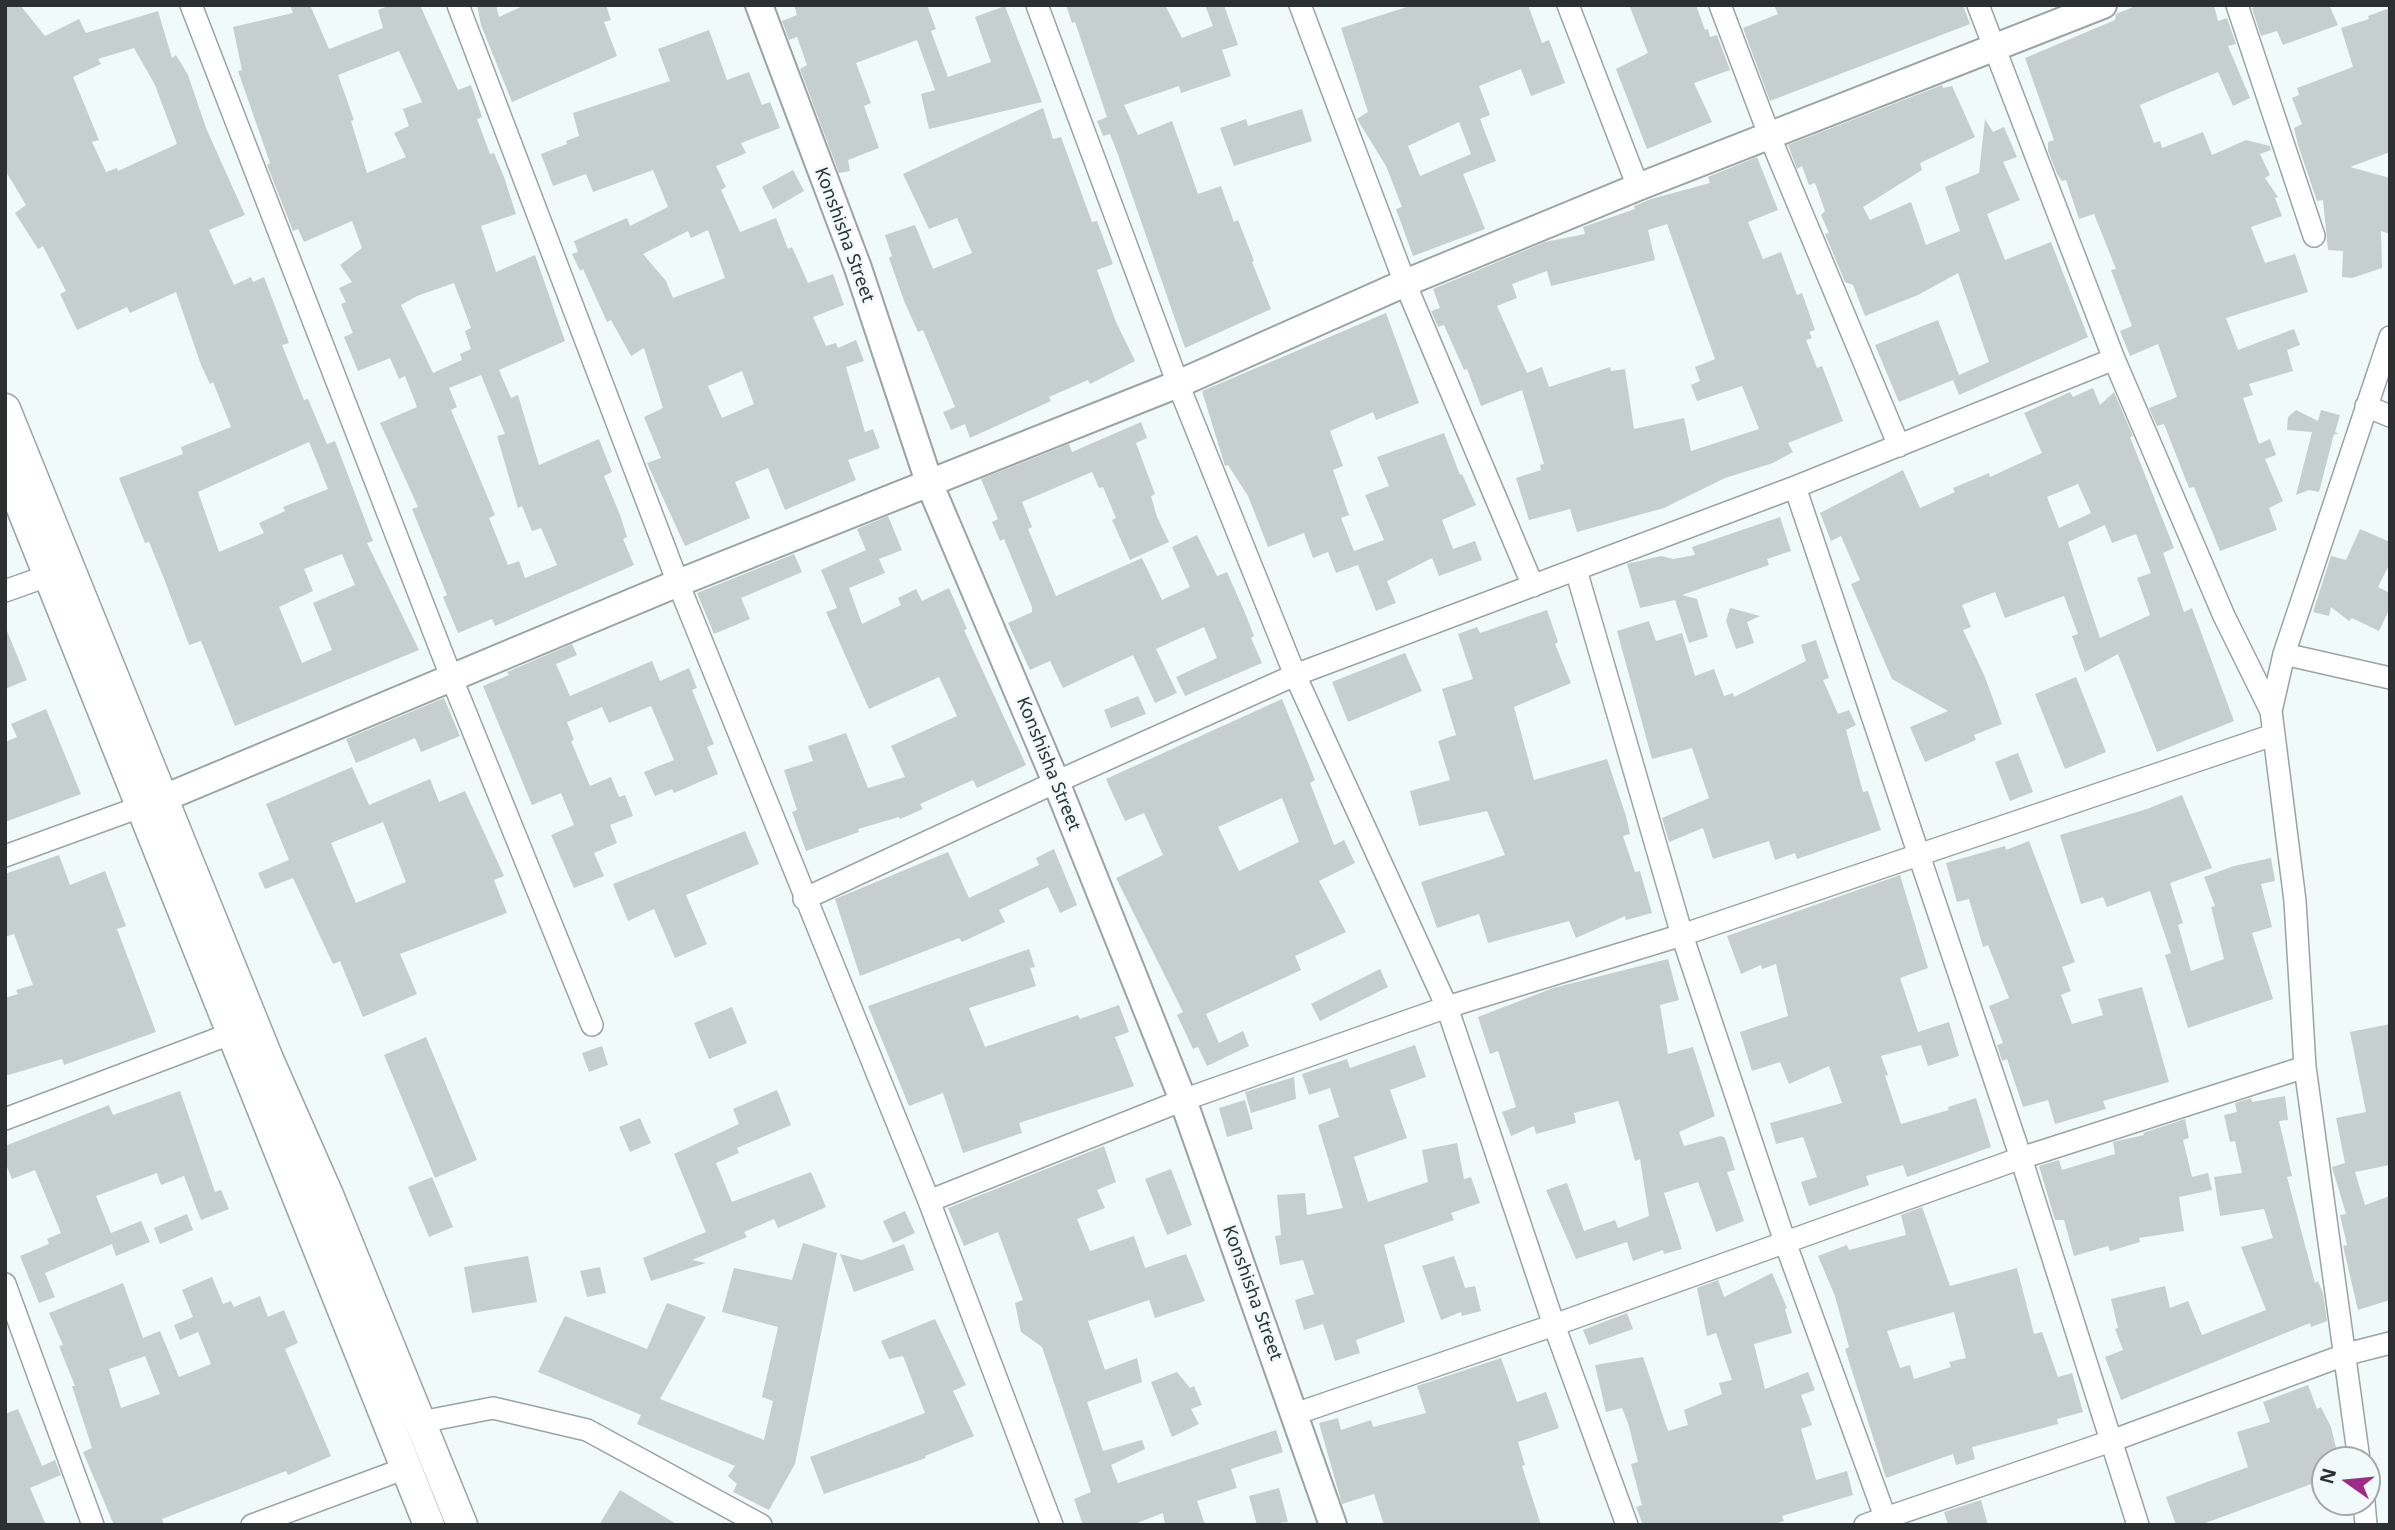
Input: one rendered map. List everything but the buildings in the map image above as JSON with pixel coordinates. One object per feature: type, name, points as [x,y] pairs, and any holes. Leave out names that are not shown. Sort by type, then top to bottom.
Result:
[{"type":"main road","points":[[5,409],[152,803],[230,1034],[429,1525]]},
{"type":"main road","points":[[5,466],[47,576],[328,1195],[462,1525]]},
{"type":"street","points":[[191,5],[452,679],[592,1025]]},
{"type":"street","points":[[457,5],[678,583],[804,900],[929,1200],[1052,1525]]},
{"type":"street","name":"Konshisha Street","points":[[759,5],[858,268],[930,485],[1056,782],[1183,1100],[1333,1525]]},
{"type":"street","points":[[1037,5],[1178,384],[1295,676],[1447,1007],[1554,1325],[1626,1525]]},
{"type":"street","points":[[1300,5],[1405,283],[1533,586]]},
{"type":"street","points":[[1568,5],[1639,187]]},
{"type":"street","points":[[1720,5],[1770,137],[1899,446]]},
{"type":"street","points":[[1978,5],[2114,359],[2224,616],[2271,711]]},
{"type":"street","points":[[5,856],[152,803],[678,583],[930,485],[1178,384],[1405,283],[1639,187],[2103,5]]},
{"type":"street","points":[[2237,5],[2314,236]]},
{"type":"street","points":[[2357,1446],[2347,1354],[2305,1067],[2295,901],[2271,711],[2284,654],[2390,337]]},
{"type":"street","points":[[804,900],[1056,782],[1295,676],[1795,487],[2114,359]]},
{"type":"street","points":[[2367,406],[2390,416]]},
{"type":"street","points":[[1795,487],[2021,1158],[2138,1525]]},
{"type":"street","points":[[1576,570],[1682,935],[1785,1242],[1887,1522]]},
{"type":"street","points":[[5,591],[47,576]]},
{"type":"street","points":[[2284,654],[2390,678]]},
{"type":"street","points":[[929,1200],[1183,1100],[1447,1007],[1682,935],[2273,735]]},
{"type":"street","points":[[5,1119],[230,1034]]},
{"type":"street","points":[[1295,1413],[1554,1325],[2021,1158],[2305,1067]]},
{"type":"street","points":[[5,1284],[93,1525]]},
{"type":"street","points":[[1865,1525],[1887,1522],[2347,1354],[2390,1343]]},
{"type":"street","points":[[421,1422],[493,1408],[587,1430],[761,1525]]},
{"type":"street","points":[[251,1525],[405,1468]]}]
